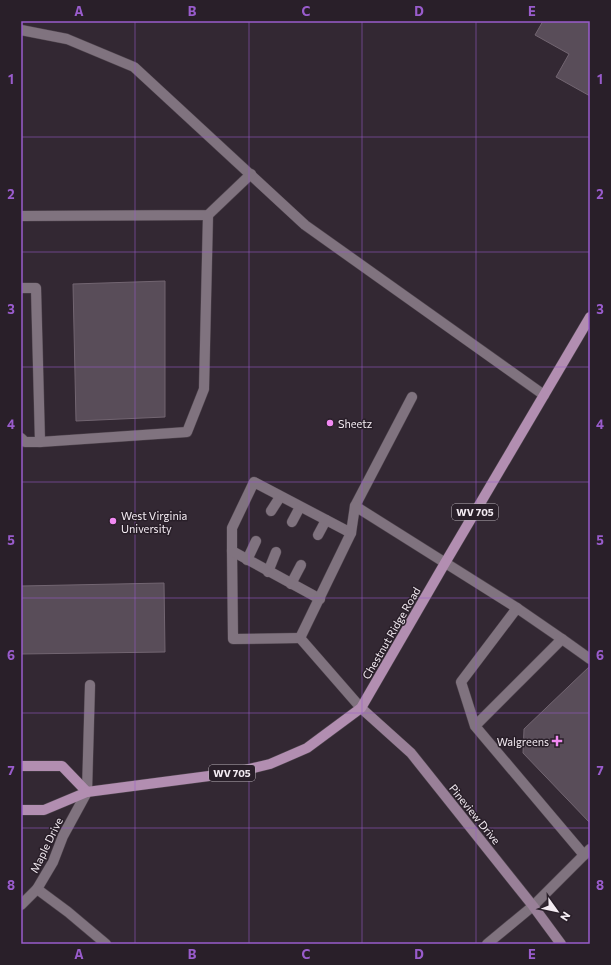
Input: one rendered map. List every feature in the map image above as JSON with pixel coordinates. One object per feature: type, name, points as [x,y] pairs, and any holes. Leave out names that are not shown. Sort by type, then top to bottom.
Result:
[{"type":"main road","name":"Chestnut Ridge Road","points":[[21,810],[44,810],[87,792],[232,773],[270,764],[307,748],[361,708],[590,317]]},
{"type":"main road","points":[[21,766],[62,766],[87,792]]},
{"type":"street","points":[[21,30],[67,39],[134,67],[305,225],[544,395]]},
{"type":"street","points":[[21,216],[208,216],[251,174]]},
{"type":"street","points":[[21,438],[25,442],[40,442],[187,432],[204,389],[208,216]]},
{"type":"street","points":[[21,288],[36,288],[40,442]]},
{"type":"street","points":[[300,638],[351,533],[355,506],[412,397]]},
{"type":"street","points":[[351,533],[254,482],[232,528],[233,639],[300,638],[361,708]]},
{"type":"street","points":[[271,511],[280,497]]},
{"type":"street","points":[[355,506],[517,608],[590,658]]},
{"type":"street","points":[[292,522],[300,507]]},
{"type":"street","points":[[318,535],[326,520]]},
{"type":"street","points":[[247,560],[256,541]]},
{"type":"street","points":[[232,551],[320,599]]},
{"type":"street","points":[[268,572],[276,552]]},
{"type":"street","points":[[291,584],[301,565]]},
{"type":"street","points":[[487,944],[533,906],[587,852],[474,726],[460,682],[517,608]]},
{"type":"street","points":[[474,726],[562,639]]},
{"type":"street","points":[[87,792],[90,685]]},
{"type":"street","name":"Pineview Drive","points":[[361,708],[411,753],[533,906],[561,944]]},
{"type":"street","name":"Maple Drive","points":[[21,905],[37,889],[53,862],[63,836],[87,792]]},
{"type":"street","points":[[37,889],[68,912],[106,944]]},
{"type":"building","points":[[543,21],[590,21],[590,96],[556,77],[569,54],[535,35]]},
{"type":"building","points":[[165,281],[165,417],[76,421],[73,284]]},
{"type":"building","points":[[164,583],[165,652],[21,654],[21,586]]},
{"type":"building","name":"Walgreens","points":[[590,666],[590,823],[523,753],[524,729]]},
{"type":"place","name":"Sheetz","points":[[330,423]]},
{"type":"place","name":"West Virginia University","points":[[113,521]]},
{"type":"place","name":"Walgreens","points":[[557,741]]}]
